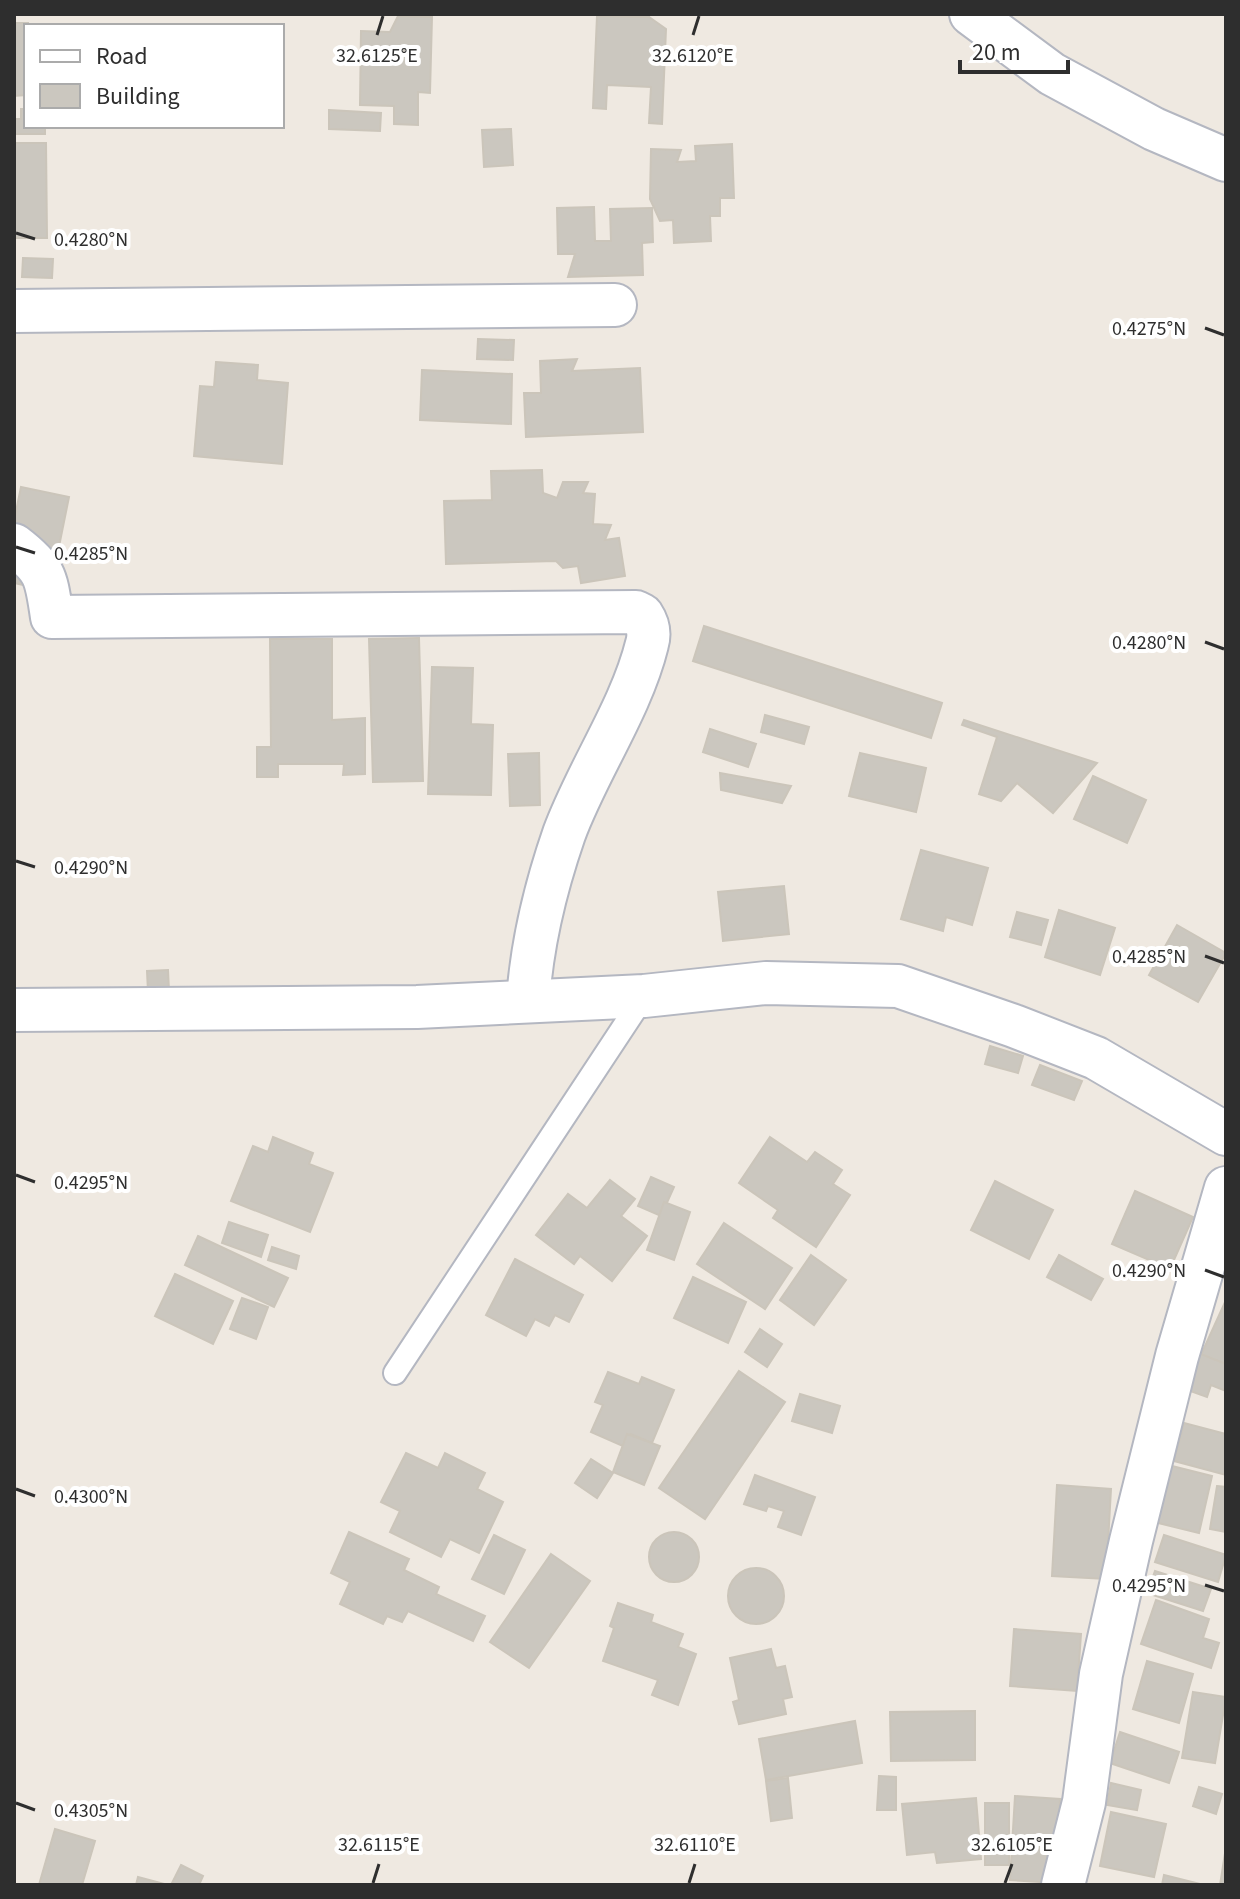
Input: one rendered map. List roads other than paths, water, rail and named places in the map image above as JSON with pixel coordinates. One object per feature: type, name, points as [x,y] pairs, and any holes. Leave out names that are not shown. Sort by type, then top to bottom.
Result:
[{"type":"street","points":[[971,14],[1052,74],[1154,129],[1226,160]]},
{"type":"street","points":[[14,311],[615,305]]},
{"type":"street","points":[[14,545],[46,577],[52,617],[636,612],[642,615],[649,634],[647,644],[565,832],[543,900],[531,954],[528,1000]]},
{"type":"street","points":[[14,1010],[417,1007],[644,996],[766,983],[898,986],[1096,1058],[1226,1134]]},
{"type":"street","points":[[1063,1885],[1084,1802],[1101,1674],[1131,1541],[1177,1356],[1226,1188]]},
{"type":"lane","points":[[395,1373],[644,996]]}]
